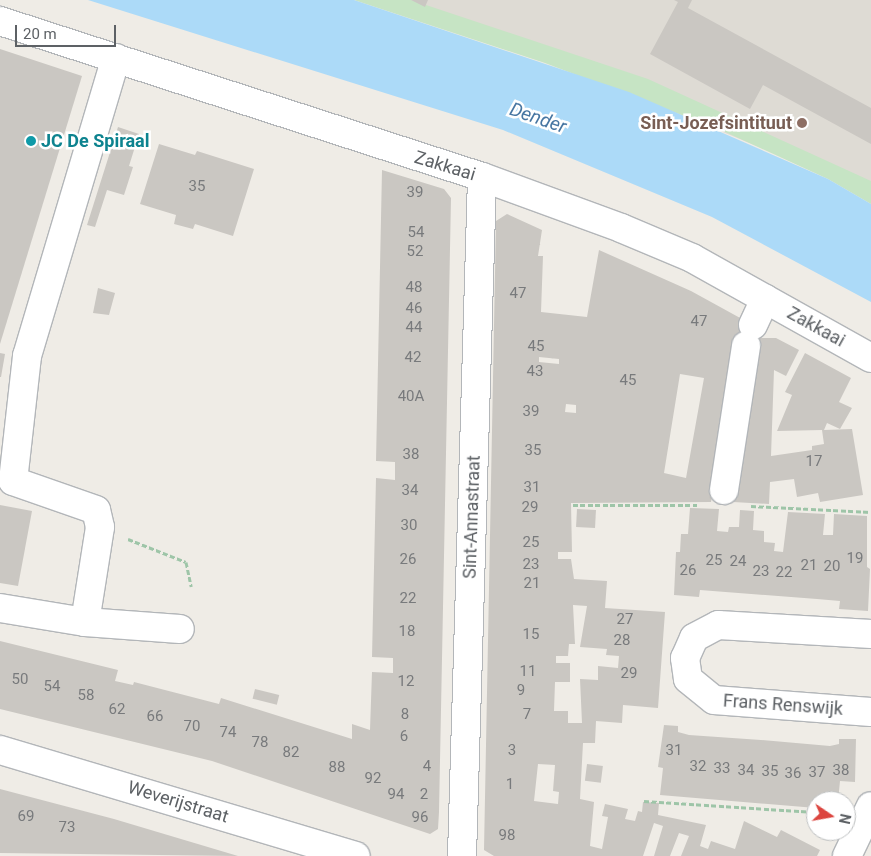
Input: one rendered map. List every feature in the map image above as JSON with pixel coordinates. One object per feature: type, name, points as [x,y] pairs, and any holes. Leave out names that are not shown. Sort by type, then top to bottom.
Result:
[{"type":"street","name":"Zakkaai","points":[[0,21],[482,177],[621,228],[692,258],[871,358]]},
{"type":"street","points":[[84,622],[100,527],[96,510],[13,481],[27,356],[116,58]]},
{"type":"street","name":"Sint-Annastraat","points":[[462,856],[482,177]]},
{"type":"street","points":[[724,490],[750,336],[764,298]]},
{"type":"street","points":[[0,608],[84,622],[180,629]]},
{"type":"street","name":"Frans Renswijk","points":[[871,634],[718,625],[694,638],[685,658],[688,679],[702,695],[714,700],[871,712]]},
{"type":"street","name":"Weverijstraat","points":[[0,750],[356,856]]},
{"type":"street","points":[[847,856],[871,806]]},
{"type":"path","points":[[100,527],[186,562],[191,586]]},
{"type":"path","points":[[644,801],[806,811]]},
{"type":"shaded area","name":"Sint-Jozefsintituut","points":[[402,0],[871,0],[871,193]]},
{"type":"green space","points":[[354,0],[411,0],[648,79],[871,181],[871,204],[828,179],[721,130],[545,63]]},
{"type":"water","name":"Dender","points":[[88,0],[354,0],[629,92],[828,179],[871,204],[871,302],[712,217],[503,130]]},
{"type":"building","points":[[411,0],[428,0],[425,7]]},
{"type":"building","points":[[674,0],[692,0],[688,8],[871,108],[871,144],[763,85],[750,109],[650,54],[678,2]]},
{"type":"building","name":"JC De Spiraal","points":[[0,49],[82,76],[0,344]]},
{"type":"building","points":[[118,127],[139,134],[129,166],[133,167],[124,195],[107,190],[95,227],[87,225]]},
{"type":"building","points":[[159,144],[195,155],[197,151],[254,169],[233,236],[195,224],[193,229],[174,224],[176,215],[140,204]]},
{"type":"building","points":[[382,170],[444,189],[451,198],[439,812],[438,829],[430,834],[212,761],[0,709],[0,641],[118,670],[115,681],[133,685],[134,682],[219,704],[221,698],[352,739],[352,724],[370,730],[372,672],[393,673],[393,658],[372,657],[376,478],[395,480],[395,462],[376,461]]},
{"type":"building","points":[[507,214],[542,230],[538,256],[543,256],[541,312],[587,317],[599,250],[691,291],[762,330],[761,338],[776,338],[799,350],[786,376],[774,370],[771,456],[812,450],[812,446],[824,444],[822,430],[777,431],[792,395],[785,392],[805,353],[851,378],[839,402],[852,408],[840,429],[827,423],[824,430],[852,429],[863,495],[820,502],[818,493],[797,497],[794,479],[770,482],[769,504],[733,502],[754,365],[736,345],[711,502],[571,503],[572,552],[558,552],[558,559],[571,559],[574,579],[607,581],[605,608],[665,612],[658,708],[623,705],[622,723],[596,721],[595,743],[583,743],[580,799],[594,802],[590,846],[602,849],[608,817],[602,816],[605,804],[628,809],[625,819],[635,821],[638,811],[642,812],[643,802],[659,803],[658,815],[706,825],[700,846],[708,849],[711,841],[735,849],[744,821],[777,837],[781,830],[820,850],[817,856],[681,856],[689,836],[679,833],[670,856],[654,856],[663,826],[654,823],[643,856],[494,856],[484,850],[496,221]],"holes":[[[539,357],[559,359],[559,364],[539,362]],[[680,374],[704,378],[686,478],[664,473]],[[566,404],[576,405],[576,413],[565,412]],[[573,605],[587,606],[580,647],[607,649],[606,655],[619,656],[618,668],[598,666],[598,680],[580,679],[582,723],[568,723],[568,711],[554,711],[555,682],[570,682],[570,663],[556,663],[556,656],[568,656],[569,644],[575,644]],[[538,764],[555,765],[553,791],[559,792],[558,804],[534,801]]]},
{"type":"building","points":[[98,288],[115,293],[109,315],[93,313]]},
{"type":"building","points":[[0,353],[5,354],[1,377],[0,377]]},
{"type":"building","points":[[0,505],[32,511],[18,586],[0,583]]},
{"type":"building","points":[[690,508],[719,509],[717,531],[728,532],[729,527],[739,527],[740,510],[754,511],[753,530],[764,531],[764,542],[775,543],[774,551],[783,552],[788,512],[825,514],[823,535],[833,535],[834,514],[867,516],[867,567],[870,569],[868,611],[839,609],[840,601],[817,599],[700,590],[699,597],[674,595],[676,552],[680,552],[681,534],[688,534]]},
{"type":"building","points":[[577,509],[596,510],[595,528],[576,527]]},
{"type":"building","points":[[255,689],[279,695],[277,705],[253,699]]},
{"type":"building","points":[[664,725],[678,726],[678,732],[689,735],[830,746],[839,744],[839,739],[856,739],[855,782],[840,781],[839,791],[806,791],[806,807],[660,795],[663,768],[658,767]]},
{"type":"building","points":[[587,764],[603,766],[601,783],[585,781]]},
{"type":"building","points":[[0,789],[114,819],[238,856],[0,853]]},
{"type":"place","name":"Sint-Jozefsintituut","points":[[802,123]]},
{"type":"place","name":"JC De Spiraal","points":[[31,141]]}]
